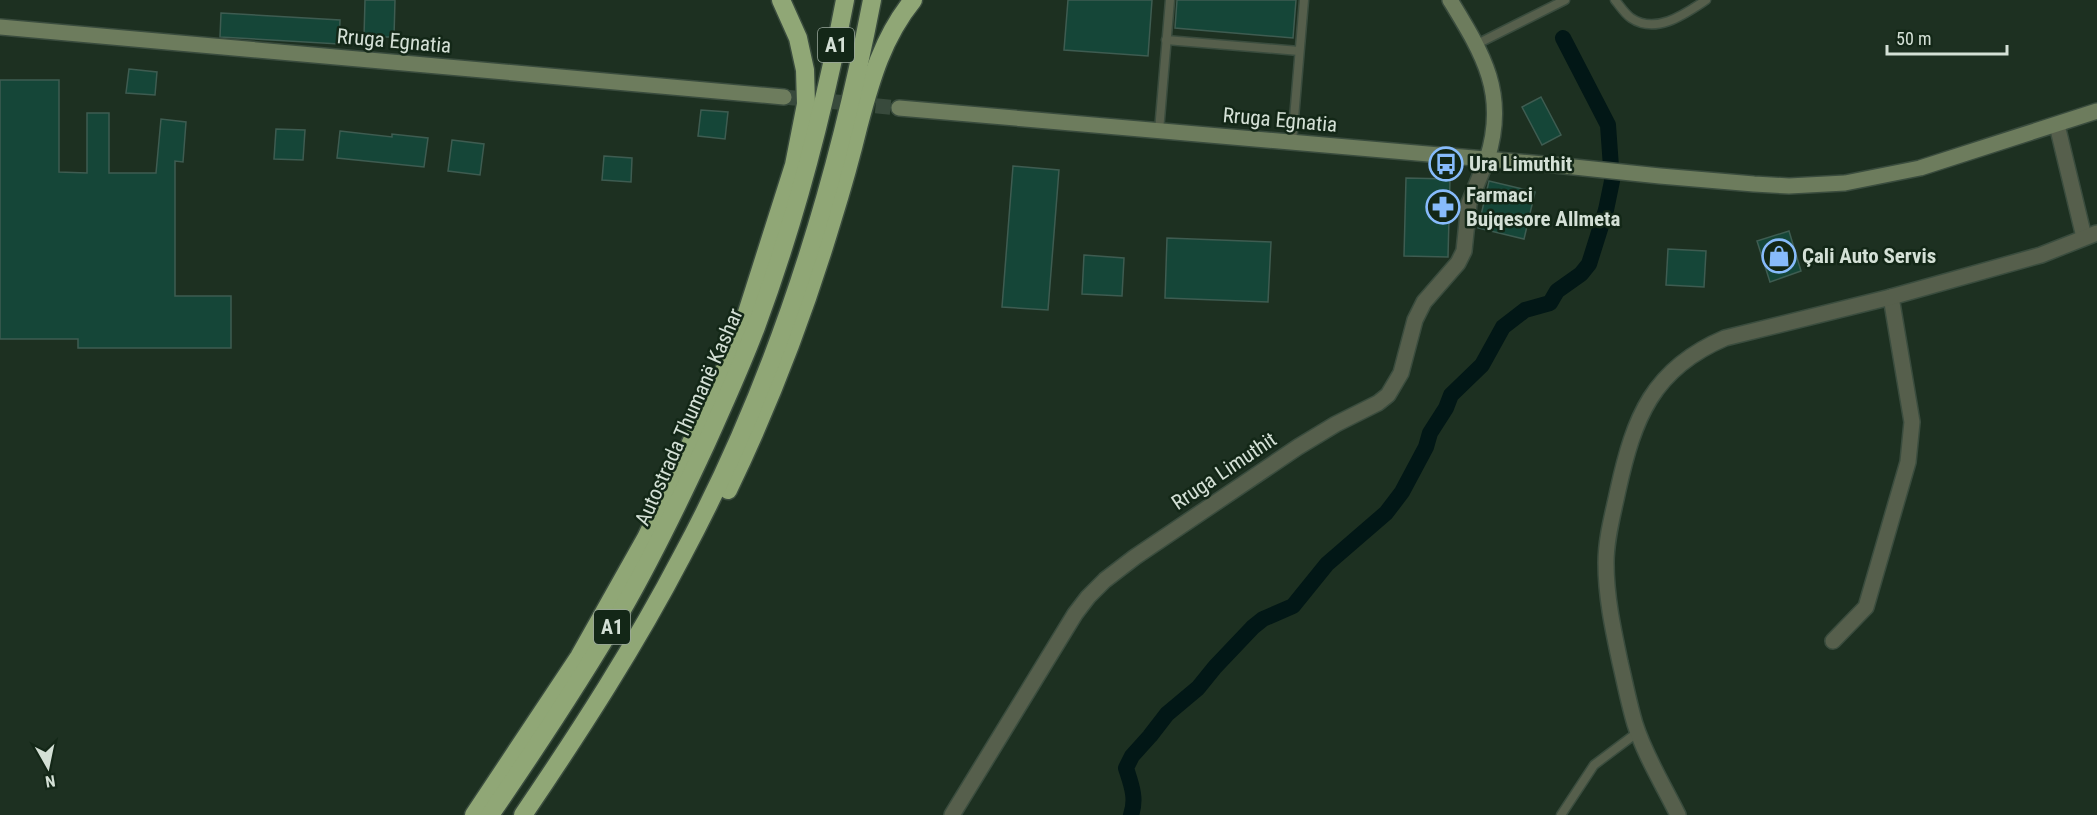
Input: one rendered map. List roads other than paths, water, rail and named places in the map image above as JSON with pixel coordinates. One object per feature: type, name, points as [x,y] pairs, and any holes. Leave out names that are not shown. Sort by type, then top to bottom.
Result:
[{"type":"highway","points":[[727,381],[794,165],[806,104],[805,70],[794,26],[781,0]]},
{"type":"highway","name":"Autostrada Thumanë Kashar","points":[[490,815],[560,711],[623,608],[672,516],[706,427],[756,327],[789,226],[819,121],[845,0]]},
{"type":"highway","name":"A1","points":[[524,815],[583,726],[682,556],[748,431],[769,382],[827,195],[848,113],[872,0]]},
{"type":"highway","points":[[769,382],[803,310],[833,219],[873,73],[891,32],[914,0]]},
{"type":"highway","points":[[474,815],[579,657],[706,427]]},
{"type":"main road","points":[[1449,0],[1477,44],[1490,77],[1494,98],[1495,132],[1488,159]]},
{"type":"main road","name":"Rruga Egnatia","points":[[0,27],[784,97]]},
{"type":"main road","name":"Rruga Egnatia","points":[[899,108],[1789,186],[1853,182],[1920,168],[2097,111]]},
{"type":"street","points":[[1678,815],[1638,732],[1628,700],[1610,615],[1606,560],[1609,531],[1627,448],[1636,422],[1649,399],[1664,380],[1684,361],[1706,346],[1725,338],[1891,297],[2041,255],[2091,235],[2057,124]]},
{"type":"street","name":"Rruga Limuthit","points":[[952,815],[1075,614],[1105,580],[1135,557],[1298,447],[1378,402],[1395,386],[1401,373],[1414,320],[1424,302],[1458,263],[1464,251],[1469,203],[1488,159]]},
{"type":"street","points":[[1833,641],[1866,607],[1908,462],[1912,422],[1891,297]]},
{"type":"lane","points":[[1159,131],[1170,0]]},
{"type":"lane","points":[[1292,142],[1304,0]]},
{"type":"lane","points":[[1477,44],[1565,0]]},
{"type":"lane","points":[[1616,0],[1629,18],[1654,26],[1677,17],[1706,0]]},
{"type":"lane","points":[[1166,40],[1299,51]]},
{"type":"lane","points":[[1562,815],[1594,765],[1638,732]]},
{"type":"waterway","points":[[1131,815],[1133,797],[1126,768],[1132,756],[1167,714],[1198,688],[1253,627],[1263,619],[1293,606],[1327,564],[1386,513],[1402,492],[1451,395],[1482,365],[1503,327],[1525,310],[1550,303],[1557,291],[1581,274],[1589,264],[1606,210],[1612,181],[1608,125],[1563,38]]},
{"type":"tunnel","points":[[784,97],[899,108]]},
{"type":"place","name":"Ura Limuthit","points":[[1446,164]]},
{"type":"place","name":"Farmaci Bujqesore Allmeta","points":[[1443,207]]},
{"type":"place","name":"Çali Auto Servis","points":[[1779,256]]}]
